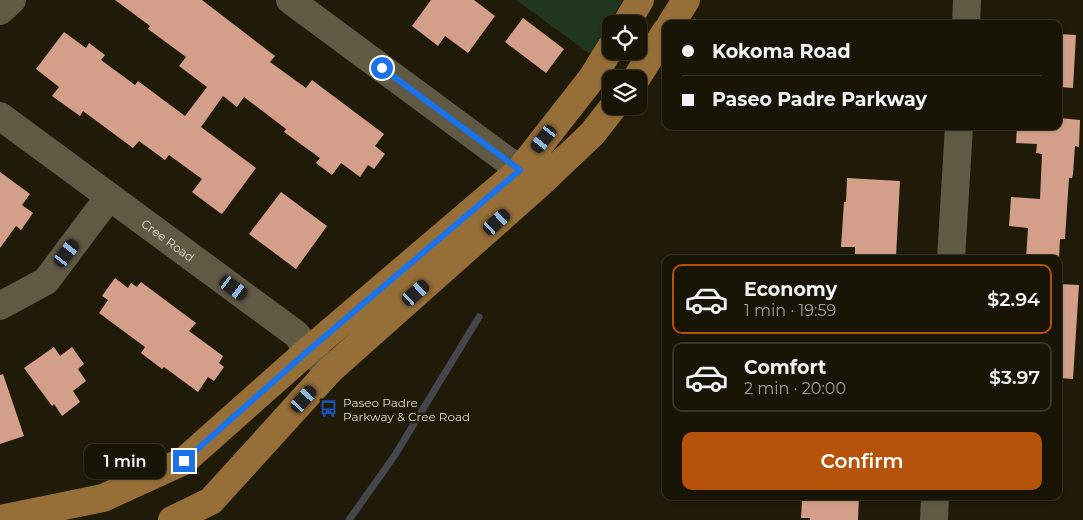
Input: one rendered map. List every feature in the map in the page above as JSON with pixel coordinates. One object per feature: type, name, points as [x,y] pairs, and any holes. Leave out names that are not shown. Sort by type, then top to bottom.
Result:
[{"type":"main road","points":[[631,15],[640,0]]},
{"type":"main road","points":[[674,20],[686,0]]},
{"type":"main road","points":[[642,70],[662,37]]},
{"type":"main road","points":[[172,520],[211,501],[330,370],[528,178],[603,60]]},
{"type":"main road","points":[[0,519],[103,498],[184,461],[309,350],[528,178],[592,134],[607,115]]},
{"type":"street","points":[[0,11],[12,0]]},
{"type":"street","points":[[290,0],[528,178]]},
{"type":"street","points":[[966,20],[967,0]]},
{"type":"street","name":"Cree Road","points":[[0,116],[296,334],[309,350],[330,370]]},
{"type":"street","points":[[951,255],[959,130]]},
{"type":"street","points":[[0,306],[46,282],[109,197]]},
{"type":"street","points":[[934,520],[935,500]]},
{"type":"green space","points":[[516,0],[623,0],[614,15],[602,15],[602,34],[590,54]]},
{"type":"building","points":[[115,0],[202,0],[275,56],[270,62],[306,88],[312,80],[384,134],[375,146],[385,154],[374,169],[368,165],[360,177],[341,163],[332,175],[316,163],[320,158],[284,132],[286,129],[244,97],[237,107],[223,96],[201,127],[256,168],[222,214],[220,213],[192,192],[202,179],[169,155],[165,160],[139,141],[133,148],[83,111],[80,116],[52,96],[59,87],[36,69],[64,32],[86,48],[89,43],[105,55],[101,60],[135,85],[138,81],[185,116],[207,87],[179,66],[186,57],[148,29],[150,26]]},
{"type":"building","points":[[431,0],[474,0],[495,16],[468,53],[445,36],[438,46],[412,26]]},
{"type":"building","points":[[523,18],[564,49],[546,73],[505,42]]},
{"type":"building","points":[[1062,34],[1076,35],[1073,88],[1062,87]]},
{"type":"building","points":[[1062,118],[1080,120],[1079,147],[1075,146],[1073,174],[1072,178],[1069,178],[1065,239],[1060,239],[1059,255],[1026,255],[1028,228],[1009,226],[1011,197],[1040,199],[1042,154],[1036,153],[1037,144],[1016,143],[1017,130],[1062,130]]},
{"type":"building","points":[[0,172],[30,194],[22,205],[33,213],[21,230],[16,226],[0,248]]},
{"type":"building","points":[[847,178],[900,181],[896,255],[855,255],[855,247],[841,247],[844,202],[846,202]]},
{"type":"building","points":[[281,192],[327,226],[296,269],[249,234]]},
{"type":"building","points":[[115,278],[128,288],[131,283],[137,287],[141,282],[196,323],[189,331],[223,356],[219,363],[224,367],[214,381],[208,377],[198,392],[141,353],[145,347],[99,313],[108,300],[102,296]]},
{"type":"building","points":[[1062,284],[1079,285],[1073,379],[1062,378]]},
{"type":"building","points":[[54,347],[60,356],[72,347],[84,364],[78,369],[86,381],[73,391],[80,402],[62,416],[54,404],[52,406],[24,368]]},
{"type":"building","points":[[3,374],[24,436],[0,444],[0,375]]},
{"type":"building","points":[[802,500],[859,500],[858,520],[810,520],[810,518],[801,518]]},
{"type":"waterway","points":[[349,520],[395,455],[479,317]]},
{"type":"place","name":"Paseo Padre Parkway & Cree Road","points":[[329,409]]},
{"type":"route","points":[[184,461],[309,350],[520,170],[382,68]]}]
